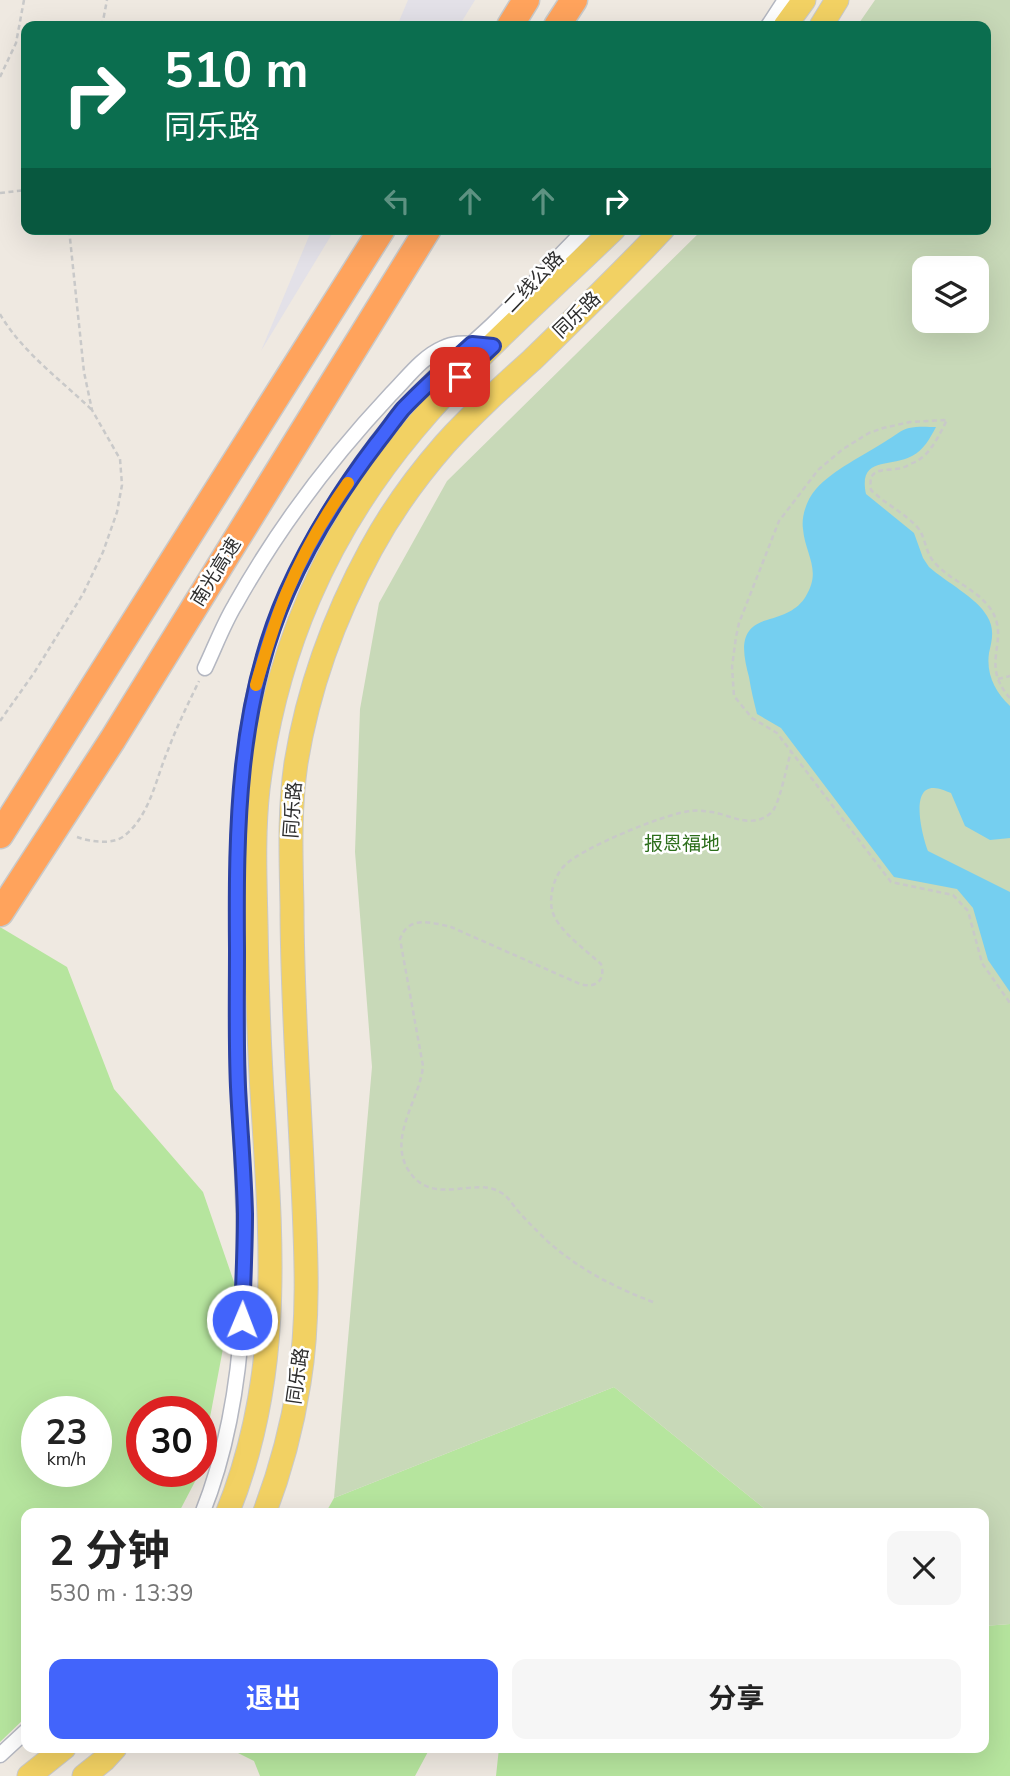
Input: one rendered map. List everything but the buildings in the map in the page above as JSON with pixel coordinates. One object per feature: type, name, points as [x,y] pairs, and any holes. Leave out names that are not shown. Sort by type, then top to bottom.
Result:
[{"type":"highway","points":[[513,21],[526,0]]},
{"type":"highway","points":[[560,21],[574,0]]},
{"type":"highway","points":[[0,835],[378,235]]},
{"type":"highway","name":"南光高速","points":[[0,913],[113,739],[424,235]]},
{"type":"main road","points":[[789,21],[804,0]]},
{"type":"main road","points":[[824,21],[837,0]]},
{"type":"main road","name":"同乐路","points":[[229,1508],[254,1434],[262,1390],[270,1314],[270,1217],[258,1034],[255,859],[257,794],[271,710],[283,669],[299,621],[332,548],[381,472],[412,431],[460,377],[483,345],[607,235]]},
{"type":"main road","name":"同乐路","points":[[266,1508],[288,1436],[299,1382],[304,1329],[306,1279],[292,938],[291,820],[296,763],[321,661],[345,598],[372,546],[406,494],[437,455],[491,398],[657,235]]},
{"type":"main road","points":[[30,1776],[58,1753]]},
{"type":"main road","points":[[85,1776],[110,1753]]},
{"type":"street","points":[[771,21],[786,0]]},
{"type":"street","name":"二线公路","points":[[204,1508],[225,1443],[237,1377],[242,1320],[245,1213],[238,1085],[238,833],[241,778],[255,687],[272,632],[307,551],[334,503],[368,455],[402,411],[483,345],[533,285],[580,235]]},
{"type":"street","points":[[205,668],[234,606],[278,534],[313,485],[367,419],[421,364],[440,349],[461,343],[483,345]]},
{"type":"street","points":[[0,1755],[21,1736]]},
{"type":"path","points":[[0,77],[16,43],[24,0]]},
{"type":"path","points":[[103,21],[107,0]]},
{"type":"path","points":[[0,193],[21,191]]},
{"type":"path","points":[[70,235],[84,372],[92,410]]},
{"type":"path","points":[[0,314],[28,350],[92,410],[120,459],[122,485],[117,512],[103,552],[83,594],[34,673],[0,721]]},
{"type":"path","points":[[1010,698],[998,680],[995,661],[999,632],[992,612],[979,597],[934,563],[919,530],[872,490],[870,482],[874,474],[883,469],[900,468],[919,460],[933,446],[947,420],[910,422],[883,428],[857,440],[830,458],[779,521],[739,623],[732,667],[734,696],[752,718],[777,733],[891,883],[953,895],[968,911],[982,963],[1010,1003]]},
{"type":"path","points":[[77,837],[110,841],[123,837],[140,818],[205,668]]},
{"type":"path","points":[[998,680],[1010,676]]},
{"type":"path","points":[[653,1302],[607,1283],[565,1256],[529,1223],[501,1192],[485,1188],[447,1191],[435,1189],[424,1184],[408,1168],[402,1151],[402,1132],[420,1085],[423,1066],[400,939],[405,929],[415,923],[439,924],[580,984],[596,985],[604,972],[601,964],[557,923],[552,908],[551,892],[556,877],[565,864],[624,833],[677,813],[712,812],[744,821],[767,817],[775,808],[791,751]]},
{"type":"shaded area","points":[[408,0],[475,0],[462,21],[399,21]]},
{"type":"shaded area","points":[[309,235],[331,235],[261,351]]},
{"type":"green space","name":"报恩福地","points":[[875,0],[1010,0],[1010,1624],[989,1626],[989,1508],[764,1508],[614,1387],[334,1498],[372,1067],[355,852],[360,709],[379,603],[447,481],[697,235],[991,235],[991,21],[860,21]]},
{"type":"green space","points":[[0,927],[67,967],[114,1089],[203,1192],[235,1285],[214,1396],[126,1396],[126,1487],[192,1487],[181,1508],[21,1508],[21,1722],[0,1742]]},
{"type":"green space","points":[[614,1387],[764,1508],[328,1508],[334,1498]]},
{"type":"green space","points":[[1010,1624],[1010,1776],[496,1776],[498,1753],[989,1753],[989,1626]]},
{"type":"green space","points":[[238,1753],[427,1753],[415,1776],[260,1776],[254,1761]]},
{"type":"water","points":[[936,427],[916,453],[903,460],[871,468],[865,482],[866,494],[914,533],[929,567],[976,603],[991,625],[992,639],[988,661],[990,675],[996,689],[1010,706],[1010,838],[990,840],[965,826],[951,793],[940,789],[926,790],[920,804],[920,814],[928,851],[1010,892],[1010,992],[988,960],[973,908],[957,889],[894,877],[781,728],[757,714],[745,660],[744,643],[751,629],[794,609],[811,587],[813,570],[804,538],[803,519],[805,508],[816,489],[840,469],[903,430]]},
{"type":"slow traffic","points":[[256,685],[287,593],[307,551],[348,483]]},
{"type":"route","points":[[242,1320],[245,1213],[238,1085],[238,833],[241,778],[255,687],[287,593],[334,503],[402,411],[433,380],[472,344],[493,346],[460,377]]}]
